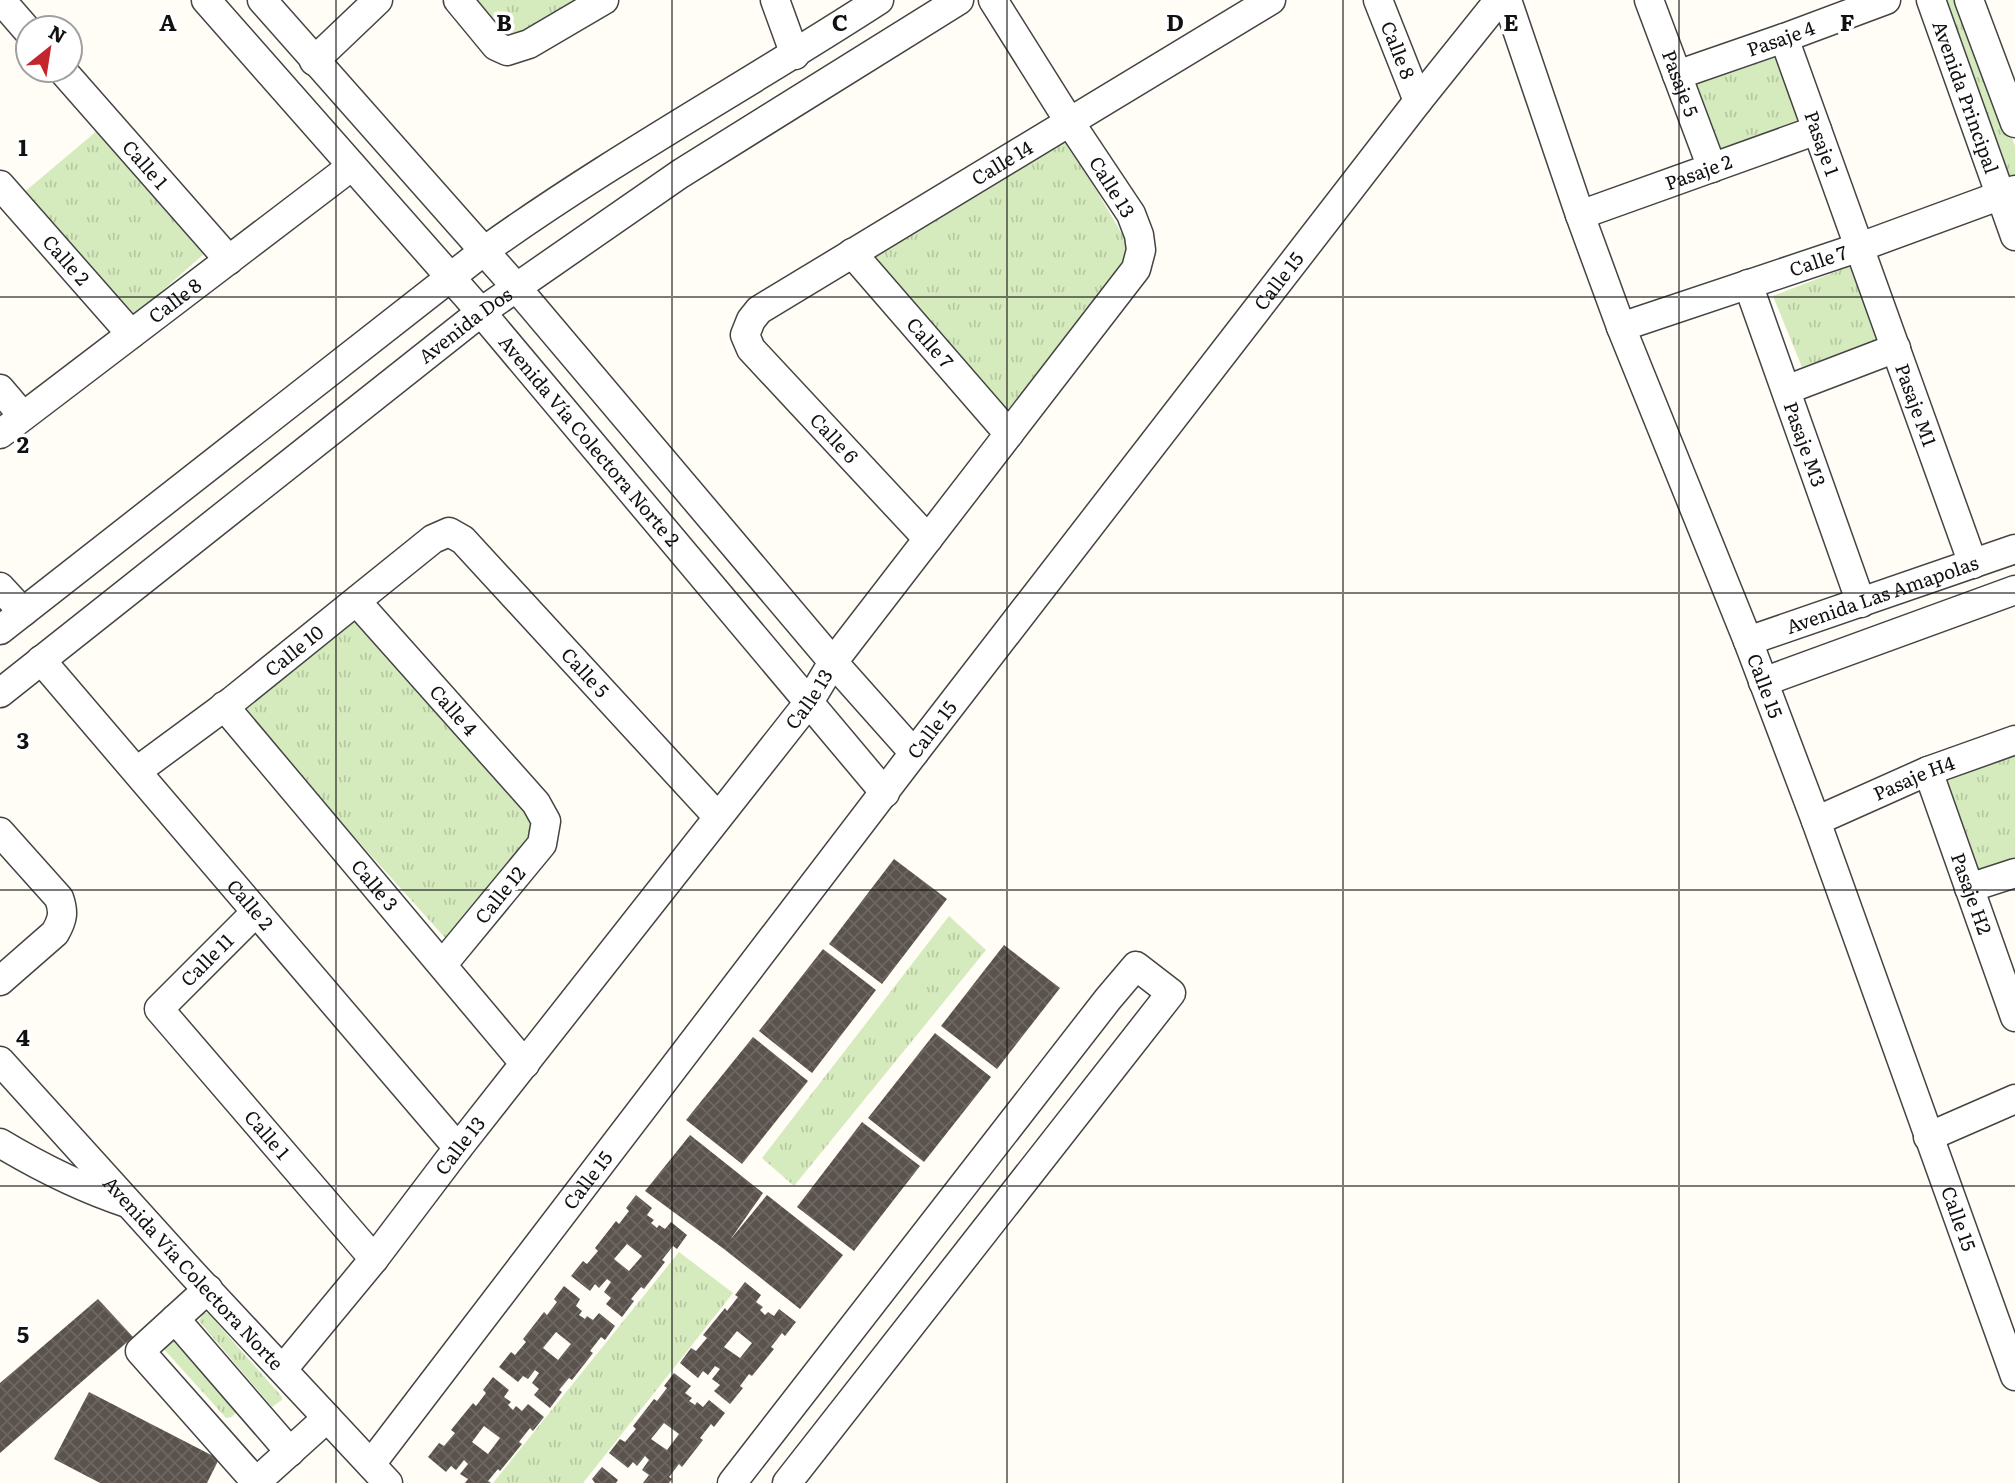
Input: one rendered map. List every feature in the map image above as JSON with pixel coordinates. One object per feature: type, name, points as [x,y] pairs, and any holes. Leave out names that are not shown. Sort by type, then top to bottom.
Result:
[{"type":"street","points":[[1,0],[14,15]]},
{"type":"street","name":"Avenida Vía Colectora Norte 2","points":[[206,0],[481,312],[885,793]]},
{"type":"street","points":[[262,0],[516,287],[833,662],[914,753]]},
{"type":"street","points":[[314,61],[378,0]]},
{"type":"street","points":[[458,0],[496,46],[507,51],[529,44],[604,0]]},
{"type":"street","points":[[775,0],[795,55]]},
{"type":"street","points":[[0,630],[449,276],[548,205],[795,55],[879,0]]},
{"type":"street","name":"Avenida Dos","points":[[0,693],[481,312],[680,174],[959,0]]},
{"type":"street","name":"Calle 13","points":[[283,1369],[374,1259],[458,1148],[809,702],[833,662],[1136,268],[1140,250],[1132,214],[1069,121],[993,0]]},
{"type":"street","name":"Calle 14","points":[[745,335],[759,310],[1271,0]]},
{"type":"street","name":"Calle 8","points":[[1378,0],[1418,101]]},
{"type":"street","name":"Calle 15","points":[[379,1474],[914,753],[1499,0]]},
{"type":"street","name":"Calle 15","points":[[1507,0],[1621,327],[1748,641],[1816,821],[2013,1367]]},
{"type":"street","name":"Pasaje 5","points":[[1649,0],[1712,168]]},
{"type":"street","name":"Pasaje 4","points":[[1677,75],[1886,0]]},
{"type":"street","name":"Avenida Principal","points":[[1931,0],[2008,192],[2015,236]]},
{"type":"street","name":"Avenida Principal","points":[[1969,0],[2015,123]]},
{"type":"street","name":"Pasaje 1","points":[[1784,38],[1860,247]]},
{"type":"street","name":"Calle 1","points":[[74,84],[229,260]]},
{"type":"street","name":"Pasaje 2","points":[[1580,215],[1817,130]]},
{"type":"street","name":"Calle 8","points":[[0,434],[352,166]]},
{"type":"street","name":"Calle 2","points":[[0,185],[131,334]]},
{"type":"street","name":"Calle 7","points":[[1621,327],[1860,247],[2008,192]]},
{"type":"street","name":"Pasaje M1","points":[[1860,247],[1973,564]]},
{"type":"street","name":"Calle 7","points":[[852,253],[1009,435]]},
{"type":"street","name":"Pasaje M3","points":[[1748,284],[1861,603]]},
{"type":"street","name":"Calle 6","points":[[745,335],[751,349],[928,539]]},
{"type":"street","points":[[1786,390],[1896,348]]},
{"type":"street","points":[[0,389],[23,416]]},
{"type":"street","name":"Calle 10","points":[[137,771],[224,706],[433,540],[449,532]]},
{"type":"street","name":"Calle 5","points":[[449,532],[463,540],[718,817]]},
{"type":"street","name":"Avenida Las Amapolas","points":[[1748,641],[2015,550]]},
{"type":"street","points":[[0,587],[23,612]]},
{"type":"street","name":"Avenida Las Amapolas","points":[[1763,682],[2015,590]]},
{"type":"street","name":"Calle 4","points":[[357,602],[536,803],[546,821]]},
{"type":"street","name":"Calle 2","points":[[41,660],[458,1148]]},
{"type":"street","name":"Calle 3","points":[[224,706],[443,964],[524,1064]]},
{"type":"street","name":"Pasaje H4","points":[[1816,821],[1928,771],[2015,740]]},
{"type":"street","name":"Pasaje H2","points":[[1928,771],[2015,1017]]},
{"type":"street","name":"Calle 12","points":[[443,964],[542,844],[546,821]]},
{"type":"street","points":[[0,832],[59,898],[64,911],[55,933],[0,981]]},
{"type":"street","points":[[1969,888],[2015,873]]},
{"type":"street","name":"Calle 11","points":[[159,1009],[256,912]]},
{"type":"street","points":[[732,1483],[1136,966],[1171,993],[787,1483]]},
{"type":"street","points":[[1108,999],[1144,1027]]},
{"type":"street","name":"Calle 1","points":[[159,1009],[374,1259]]},
{"type":"street","name":"Avenida Vía Colectora Norte","points":[[0,1060],[379,1474]]},
{"type":"street","points":[[1928,1136],[2015,1099]]},
{"type":"street","points":[[0,1143],[95,1193],[131,1205]]},
{"type":"street","points":[[208,1289],[140,1351],[255,1483],[327,1418]]},
{"type":"street","points":[[175,1319],[290,1452]]},
{"type":"green space","points":[[470,0],[577,0],[511,39],[500,36]]},
{"type":"green space","points":[[1938,0],[1962,0],[2015,146],[2015,184],[2009,183]]},
{"type":"green space","points":[[1781,49],[1807,121],[1718,149],[1694,80]]},
{"type":"green space","points":[[98,130],[205,253],[129,320],[22,194]]},
{"type":"green space","points":[[1066,138],[1126,241],[1128,260],[1009,418],[869,260],[873,245]]},
{"type":"green space","points":[[1856,264],[1882,339],[1802,367],[1773,296]]},
{"type":"green space","points":[[356,616],[532,814],[531,837],[448,941],[232,701]]},
{"type":"green space","points":[[2015,753],[2015,857],[1980,871],[1975,868],[1946,780]]},
{"type":"green space","points":[[949,916],[986,950],[794,1186],[762,1158]]},
{"type":"green space","points":[[679,1252],[733,1293],[583,1483],[493,1483]]},
{"type":"green space","points":[[203,1313],[208,1313],[282,1400],[272,1407],[199,1321]]},
{"type":"green space","points":[[169,1335],[237,1411],[232,1417],[226,1418],[162,1347]]},
{"type":"building","points":[[894,859],[947,899],[882,984],[829,944]]},
{"type":"building","points":[[1004,945],[1060,988],[997,1069],[941,1026]]},
{"type":"building","points":[[823,949],[876,990],[812,1073],[759,1031]]},
{"type":"building","points":[[935,1033],[991,1077],[924,1162],[868,1118]]},
{"type":"building","points":[[753,1037],[808,1081],[742,1164],[686,1120]]},
{"type":"building","points":[[862,1122],[920,1166],[854,1251],[797,1207]]},
{"type":"building","points":[[690,1135],[763,1193],[730,1240],[767,1195],[843,1255],[800,1309],[645,1191]]},
{"type":"building","points":[[636,1195],[652,1208],[647,1215],[654,1220],[651,1223],[657,1228],[659,1225],[665,1229],[671,1222],[687,1235],[677,1249],[673,1246],[662,1260],[665,1262],[644,1289],[641,1287],[631,1299],[634,1301],[622,1317],[606,1304],[611,1298],[604,1292],[611,1282],[607,1279],[599,1288],[595,1284],[590,1291],[571,1276],[583,1261],[587,1264],[598,1251],[595,1248],[616,1221],[619,1224],[629,1211],[626,1208]],"holes":[[[627,1244],[642,1256],[629,1271],[614,1259]]]},
{"type":"building","points":[[745,1282],[761,1295],[756,1302],[763,1307],[760,1310],[765,1315],[768,1312],[774,1316],[779,1309],[796,1322],[785,1336],[782,1333],[771,1347],[774,1349],[752,1376],[749,1374],[740,1386],[743,1388],[730,1404],[714,1391],[720,1385],[712,1379],[720,1369],[715,1366],[708,1375],[703,1371],[698,1378],[680,1363],[691,1348],[696,1351],[707,1338],[703,1335],[725,1308],[727,1311],[738,1297],[735,1295]],"holes":[[[737,1331],[752,1343],[740,1358],[724,1347]]]},
{"type":"building","points":[[564,1286],[580,1299],[576,1306],[582,1311],[579,1315],[593,1320],[599,1313],[615,1326],[605,1340],[601,1337],[590,1351],[593,1353],[572,1380],[569,1378],[559,1390],[562,1392],[550,1408],[534,1395],[539,1389],[532,1383],[539,1373],[535,1370],[528,1379],[523,1376],[518,1382],[499,1367],[511,1352],[515,1355],[526,1342],[523,1339],[544,1312],[547,1315],[557,1302],[554,1299]],"holes":[[[556,1332],[571,1344],[558,1360],[543,1348]]]},
{"type":"building","points":[[98,1299],[133,1337],[0,1453],[0,1383]]},
{"type":"building","points":[[674,1373],[691,1386],[685,1393],[692,1398],[689,1401],[695,1405],[697,1402],[703,1407],[709,1400],[725,1413],[714,1427],[711,1424],[700,1438],[703,1440],[682,1467],[679,1464],[669,1477],[672,1479],[669,1483],[643,1483],[649,1475],[642,1470],[649,1460],[645,1456],[637,1466],[633,1462],[628,1468],[609,1453],[620,1439],[625,1442],[636,1429],[633,1426],[654,1399],[657,1401],[667,1388],[664,1386]],"holes":[[[664,1423],[679,1434],[667,1450],[651,1439]]]},
{"type":"building","points":[[493,1377],[509,1390],[504,1397],[511,1402],[508,1405],[513,1410],[516,1406],[522,1411],[528,1404],[544,1417],[533,1431],[530,1428],[519,1442],[522,1444],[488,1481],[491,1483],[465,1483],[468,1479],[460,1474],[468,1464],[464,1460],[456,1470],[451,1466],[446,1472],[428,1457],[439,1443],[444,1446],[455,1433],[451,1430],[473,1403],[476,1406],[486,1393],[483,1390]],"holes":[[[484,1426],[500,1438],[488,1454],[472,1442]]]},
{"type":"building","points":[[89,1392],[219,1459],[207,1483],[100,1483],[54,1459]]},
{"type":"building","points":[[602,1467],[618,1480],[616,1483],[595,1483],[592,1479]]}]
